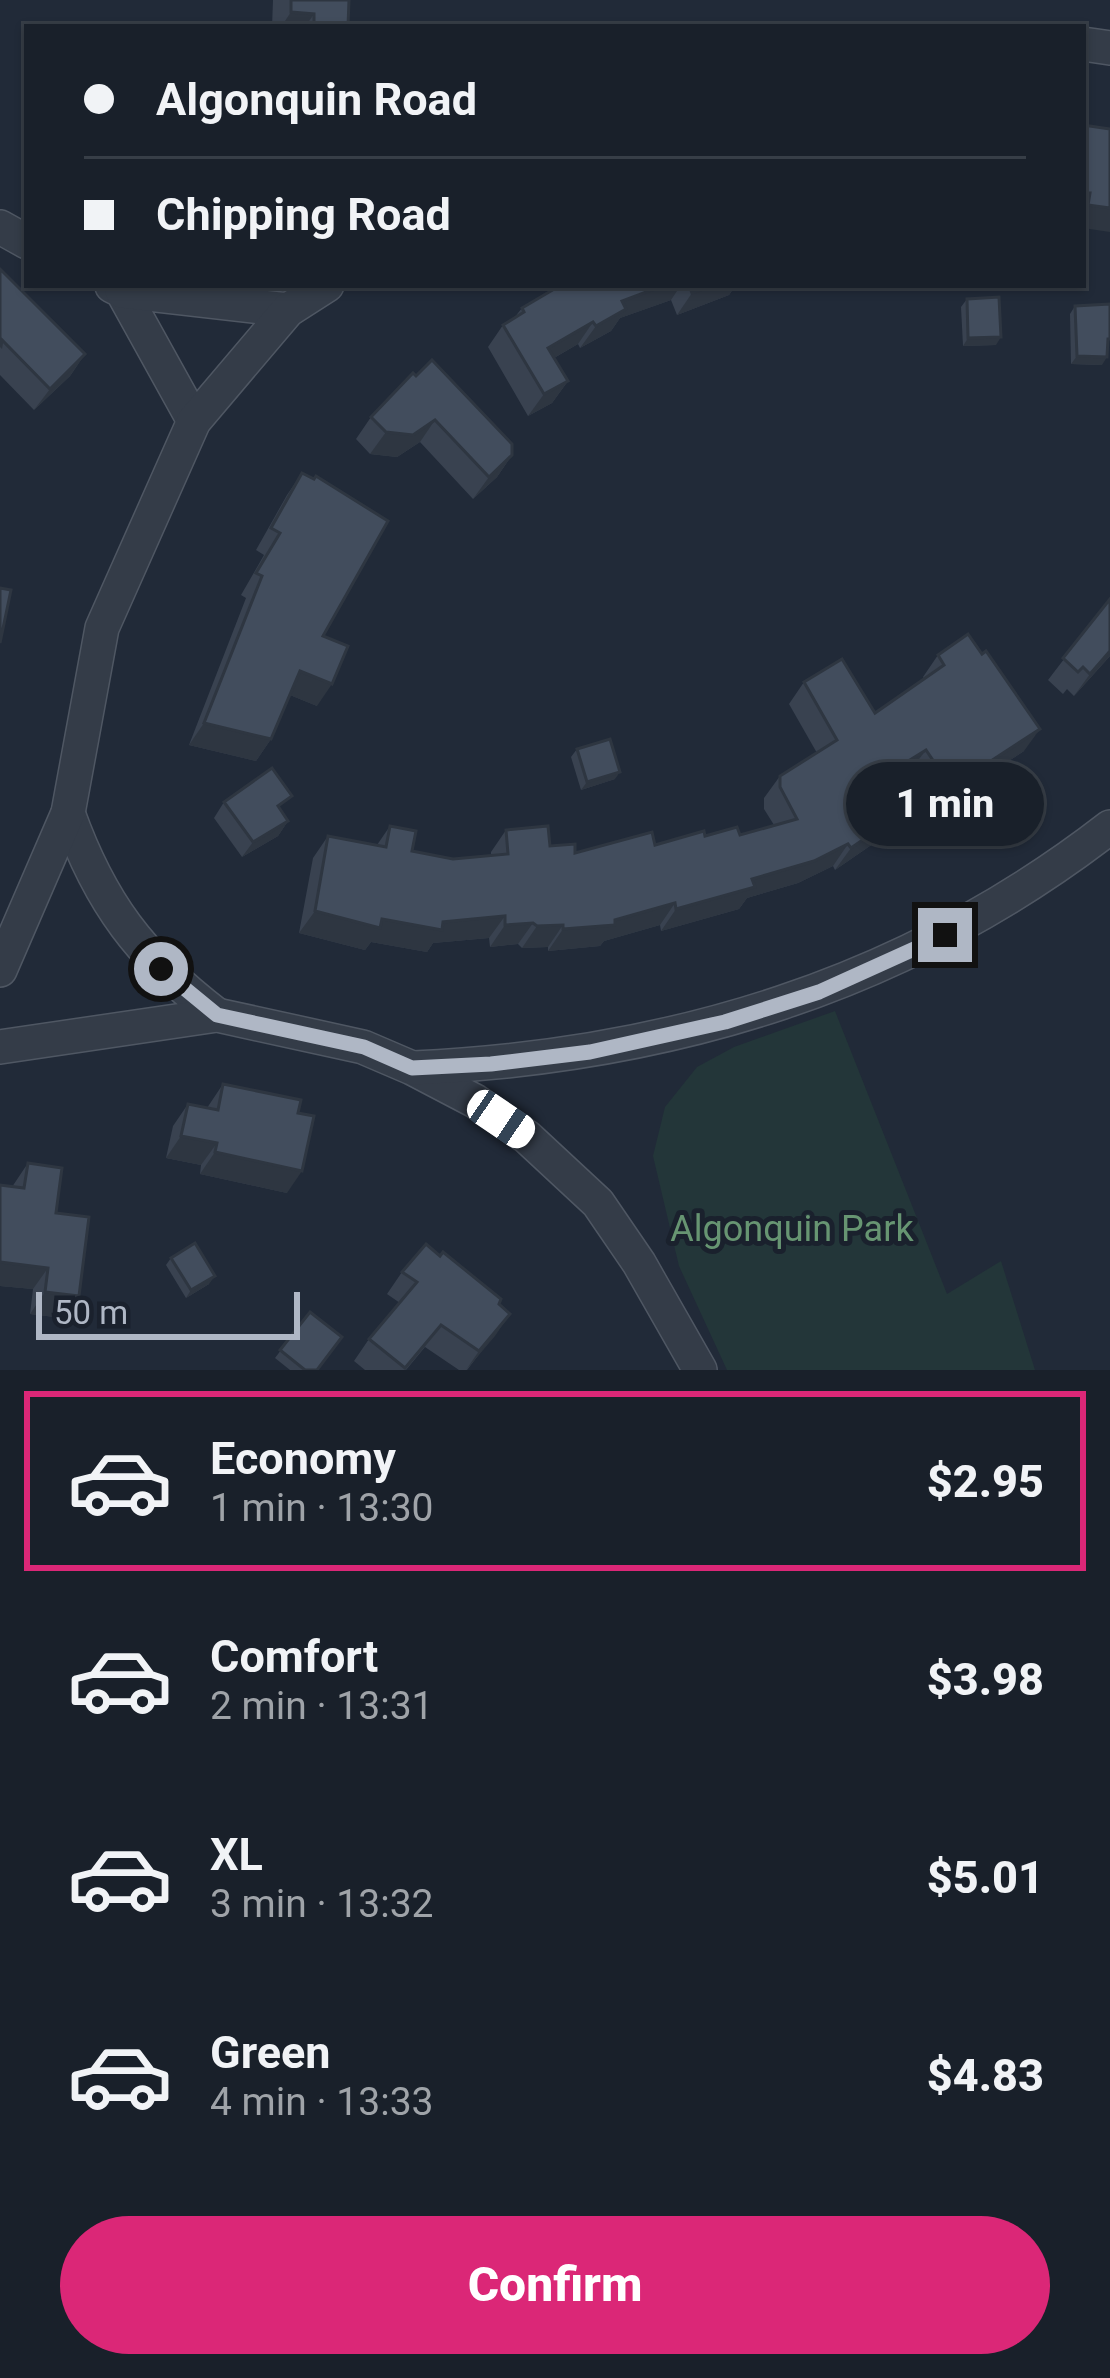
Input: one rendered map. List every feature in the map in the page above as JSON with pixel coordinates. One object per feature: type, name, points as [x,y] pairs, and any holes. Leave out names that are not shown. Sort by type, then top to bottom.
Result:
[{"type":"street","points":[[116,288],[288,310]]},
{"type":"street","points":[[116,288],[194,421]]},
{"type":"street","points":[[0,970],[68,813],[102,628],[194,421],[288,310],[322,288]]},
{"type":"street","points":[[68,813],[86,865],[108,904],[144,952],[217,1015]]},
{"type":"street","points":[[412,1068],[590,1052],[725,1022],[819,992],[980,917],[1110,827]]},
{"type":"street","points":[[0,1047],[217,1015],[364,1047],[412,1068],[475,1101],[527,1137],[598,1203],[639,1263],[700,1370]]},
{"type":"green space","name":"Algonquin Park","points":[[835,1011],[947,1294],[1001,1261],[1035,1370],[727,1370],[679,1266],[653,1156],[665,1107],[697,1067],[734,1047]]},
{"type":"building","points":[[291,0],[349,0],[348,24],[314,24],[314,14],[291,12]]},
{"type":"building","points":[[1086,125],[1110,129],[1110,208],[1088,205],[1090,193],[1086,193]]},
{"type":"building","points":[[0,269],[85,354],[50,389],[2,340],[0,345]]},
{"type":"building","points":[[556,288],[657,288],[622,301],[626,309],[548,348],[568,381],[544,394],[503,325],[524,312],[522,308]]},
{"type":"building","points":[[999,297],[1001,337],[968,338],[967,299]]},
{"type":"building","points":[[1110,304],[1107,357],[1077,356],[1075,306]]},
{"type":"building","points":[[432,360],[512,444],[512,455],[489,477],[435,420],[413,435],[386,432],[371,417]]},
{"type":"building","points":[[302,473],[316,476],[388,521],[323,636],[348,646],[332,684],[300,671],[271,739],[204,723],[262,576],[256,573],[280,533],[271,528]]},
{"type":"building","points":[[0,588],[11,590],[0,643]]},
{"type":"building","points":[[1110,599],[1110,651],[1090,674],[1083,667],[1078,672],[1063,658]]},
{"type":"building","points":[[968,634],[982,654],[986,651],[1040,729],[951,787],[926,750],[881,778],[896,817],[851,848],[848,844],[814,861],[752,879],[755,887],[676,909],[675,903],[615,920],[615,925],[563,929],[563,925],[505,925],[505,916],[443,922],[442,930],[382,919],[380,928],[315,911],[328,836],[386,847],[390,826],[416,831],[412,851],[453,859],[508,854],[506,830],[548,826],[550,846],[575,844],[575,853],[652,832],[655,845],[737,827],[740,835],[797,819],[780,787],[780,776],[837,740],[804,682],[842,659],[875,713],[944,665],[938,655]]},
{"type":"building","points":[[610,739],[620,772],[587,782],[577,749]]},
{"type":"building","points":[[272,768],[292,796],[278,806],[288,821],[253,842],[224,802]]},
{"type":"building","points":[[223,1084],[301,1100],[298,1113],[314,1116],[302,1171],[215,1152],[217,1143],[181,1136],[188,1104],[218,1110]]},
{"type":"building","points":[[28,1163],[62,1168],[56,1213],[89,1217],[79,1296],[45,1292],[48,1268],[0,1262],[0,1185],[24,1188]]},
{"type":"building","points":[[195,1243],[215,1276],[191,1290],[171,1258]]},
{"type":"building","points":[[426,1244],[440,1256],[443,1252],[501,1299],[499,1304],[510,1314],[479,1351],[441,1325],[405,1368],[369,1339],[417,1282],[402,1272]]},
{"type":"building","points":[[310,1312],[342,1337],[317,1370],[305,1370],[280,1350]]},
{"type":"route","points":[[161,969],[217,1015],[364,1047],[412,1068],[590,1052],[725,1022],[819,992],[945,935]]}]
